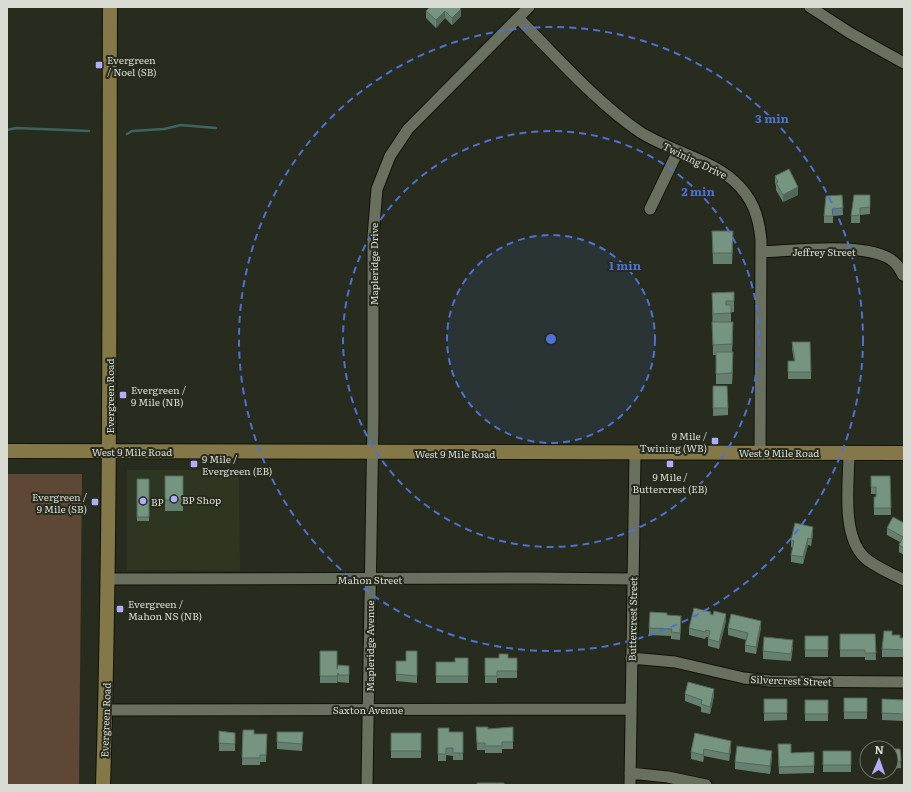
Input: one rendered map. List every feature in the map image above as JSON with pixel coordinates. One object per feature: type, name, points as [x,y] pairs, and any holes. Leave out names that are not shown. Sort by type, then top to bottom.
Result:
[{"type":"main road","name":"Evergreen Road","points":[[103,785],[106,710],[110,7]]},
{"type":"main road","name":"West 9 Mile Road","points":[[7,451],[904,453]]},
{"type":"street","name":"Mapleridge Drive","points":[[369,579],[374,220],[375,204],[381,178],[390,156],[408,129],[529,7]]},
{"type":"street","points":[[810,7],[850,33],[904,63]]},
{"type":"street","name":"Twining Drive","points":[[518,18],[613,111],[642,133],[724,173],[744,191],[753,204],[758,218],[761,252],[760,452]]},
{"type":"street","points":[[650,209],[678,151]]},
{"type":"street","name":"Jeffrey Street","points":[[761,252],[842,249],[865,251],[890,260],[896,264],[903,275]]},
{"type":"street","points":[[849,452],[849,515],[852,537],[864,557],[904,580]]},
{"type":"street","name":"Buttercrest Street","points":[[630,785],[635,453]]},
{"type":"street","name":"Mahon Street","points":[[107,579],[536,578],[633,580]]},
{"type":"street","name":"Mapleridge Avenue","points":[[367,785],[369,579]]},
{"type":"street","name":"Silvercrest Street","points":[[631,658],[675,662],[744,678],[770,681],[904,682]]},
{"type":"street","name":"Saxton Avenue","points":[[106,710],[630,709]]},
{"type":"street","points":[[630,773],[668,776],[706,785]]},
{"type":"shaded area","points":[[127,470],[239,470],[240,571],[127,570]]},
{"type":"shaded area","points":[[7,474],[82,474],[79,785],[7,785]]},
{"type":"building","points":[[430,7],[459,7],[461,9],[452,18],[445,11],[436,20],[426,11]]},
{"type":"building","points":[[789,169],[798,187],[783,195],[776,183],[778,182],[775,176]]},
{"type":"building","points":[[842,195],[843,208],[832,209],[833,216],[824,216],[826,196]]},
{"type":"building","points":[[854,195],[870,195],[870,207],[860,208],[860,215],[851,216]]},
{"type":"building","points":[[712,231],[733,231],[732,253],[713,253]]},
{"type":"building","points":[[734,292],[734,301],[726,301],[726,305],[731,305],[731,313],[713,314],[712,293]]},
{"type":"building","points":[[712,322],[733,322],[732,344],[713,345]]},
{"type":"building","points":[[792,342],[810,342],[811,372],[788,372],[788,361],[795,361]]},
{"type":"building","points":[[716,352],[733,352],[732,373],[716,374]]},
{"type":"building","points":[[713,386],[727,386],[728,408],[713,408]]},
{"type":"building","points":[[165,476],[183,476],[183,500],[165,500]]},
{"type":"building","points":[[871,476],[890,476],[891,508],[874,508],[876,487],[871,487]]},
{"type":"building","points":[[137,479],[149,479],[149,517],[137,517]]},
{"type":"building","points":[[893,517],[904,523],[904,548],[899,545],[903,537],[887,528]]},
{"type":"building","points":[[795,523],[813,527],[811,539],[808,538],[803,557],[791,555],[794,541],[791,540]]},
{"type":"building","points":[[694,608],[711,612],[710,614],[713,615],[714,611],[726,614],[719,642],[708,639],[710,631],[706,630],[705,632],[689,628]]},
{"type":"building","points":[[650,612],[681,616],[680,633],[671,632],[672,629],[649,628]]},
{"type":"building","points":[[731,614],[761,621],[756,647],[745,645],[748,633],[728,628]]},
{"type":"building","points":[[884,631],[892,631],[892,635],[900,635],[900,638],[904,638],[904,650],[882,649]]},
{"type":"building","points":[[840,634],[875,634],[876,653],[865,653],[865,650],[840,650]]},
{"type":"building","points":[[805,636],[828,636],[828,650],[805,650]]},
{"type":"building","points":[[764,637],[793,640],[791,654],[763,651]]},
{"type":"building","points":[[320,651],[337,651],[337,669],[338,665],[349,666],[349,675],[338,675],[338,673],[337,676],[320,676]]},
{"type":"building","points":[[406,651],[417,651],[417,676],[396,674],[396,661],[406,661]]},
{"type":"building","points":[[499,654],[508,654],[508,658],[517,658],[517,671],[497,671],[497,676],[485,676],[485,658],[499,658]]},
{"type":"building","points":[[455,658],[468,658],[468,676],[436,676],[436,662],[455,662]]},
{"type":"building","points":[[688,682],[714,689],[710,707],[701,704],[702,700],[685,694]]},
{"type":"building","points":[[844,698],[867,698],[867,712],[844,712]]},
{"type":"building","points":[[764,699],[787,699],[787,713],[764,713]]},
{"type":"building","points":[[882,699],[904,700],[904,714],[882,713]]},
{"type":"building","points":[[805,700],[828,700],[828,714],[805,714]]},
{"type":"building","points":[[476,727],[488,727],[488,729],[513,727],[513,742],[502,742],[502,746],[485,746],[485,743],[477,743]]},
{"type":"building","points":[[438,728],[449,728],[449,732],[463,732],[463,753],[453,753],[453,748],[446,748],[446,754],[438,754]]},
{"type":"building","points":[[243,730],[254,730],[254,734],[267,734],[266,755],[260,755],[260,758],[242,758]]},
{"type":"building","points":[[219,731],[235,733],[235,744],[219,743]]},
{"type":"building","points":[[277,732],[303,732],[302,744],[277,742]]},
{"type":"building","points":[[391,733],[421,733],[421,751],[391,751]]},
{"type":"building","points":[[695,733],[731,741],[729,754],[704,749],[703,755],[691,752]]},
{"type":"building","points":[[778,744],[791,744],[791,753],[814,752],[814,766],[779,767]]},
{"type":"building","points":[[737,746],[772,751],[770,766],[735,762]]},
{"type":"building","points":[[899,749],[900,749],[901,761],[899,761]]},
{"type":"building","points":[[823,751],[851,751],[851,765],[823,765]]},
{"type":"building","points":[[477,783],[504,783],[504,785],[477,785]]},
{"type":"waterway","points":[[127,134],[132,131],[164,129],[181,125],[216,128]]},
{"type":"waterway","points":[[7,130],[16,128],[89,131]]},
{"type":"place","name":"Evergreen / Noel (SB)","points":[[99,65]]},
{"type":"place","name":"Evergreen / 9 Mile (NB)","points":[[123,395]]},
{"type":"place","name":"9 Mile / Twining (WB)","points":[[715,441]]},
{"type":"place","name":"9 Mile / Evergreen (EB)","points":[[194,464]]},
{"type":"place","name":"9 Mile / Buttercrest (EB)","points":[[670,464]]},
{"type":"place","name":"BP Shop","points":[[174,499]]},
{"type":"place","name":"BP","points":[[143,501]]},
{"type":"place","name":"Evergreen / 9 Mile (SB)","points":[[95,502]]},
{"type":"place","name":"Evergreen / Mahon NS (NB)","points":[[120,609]]}]
